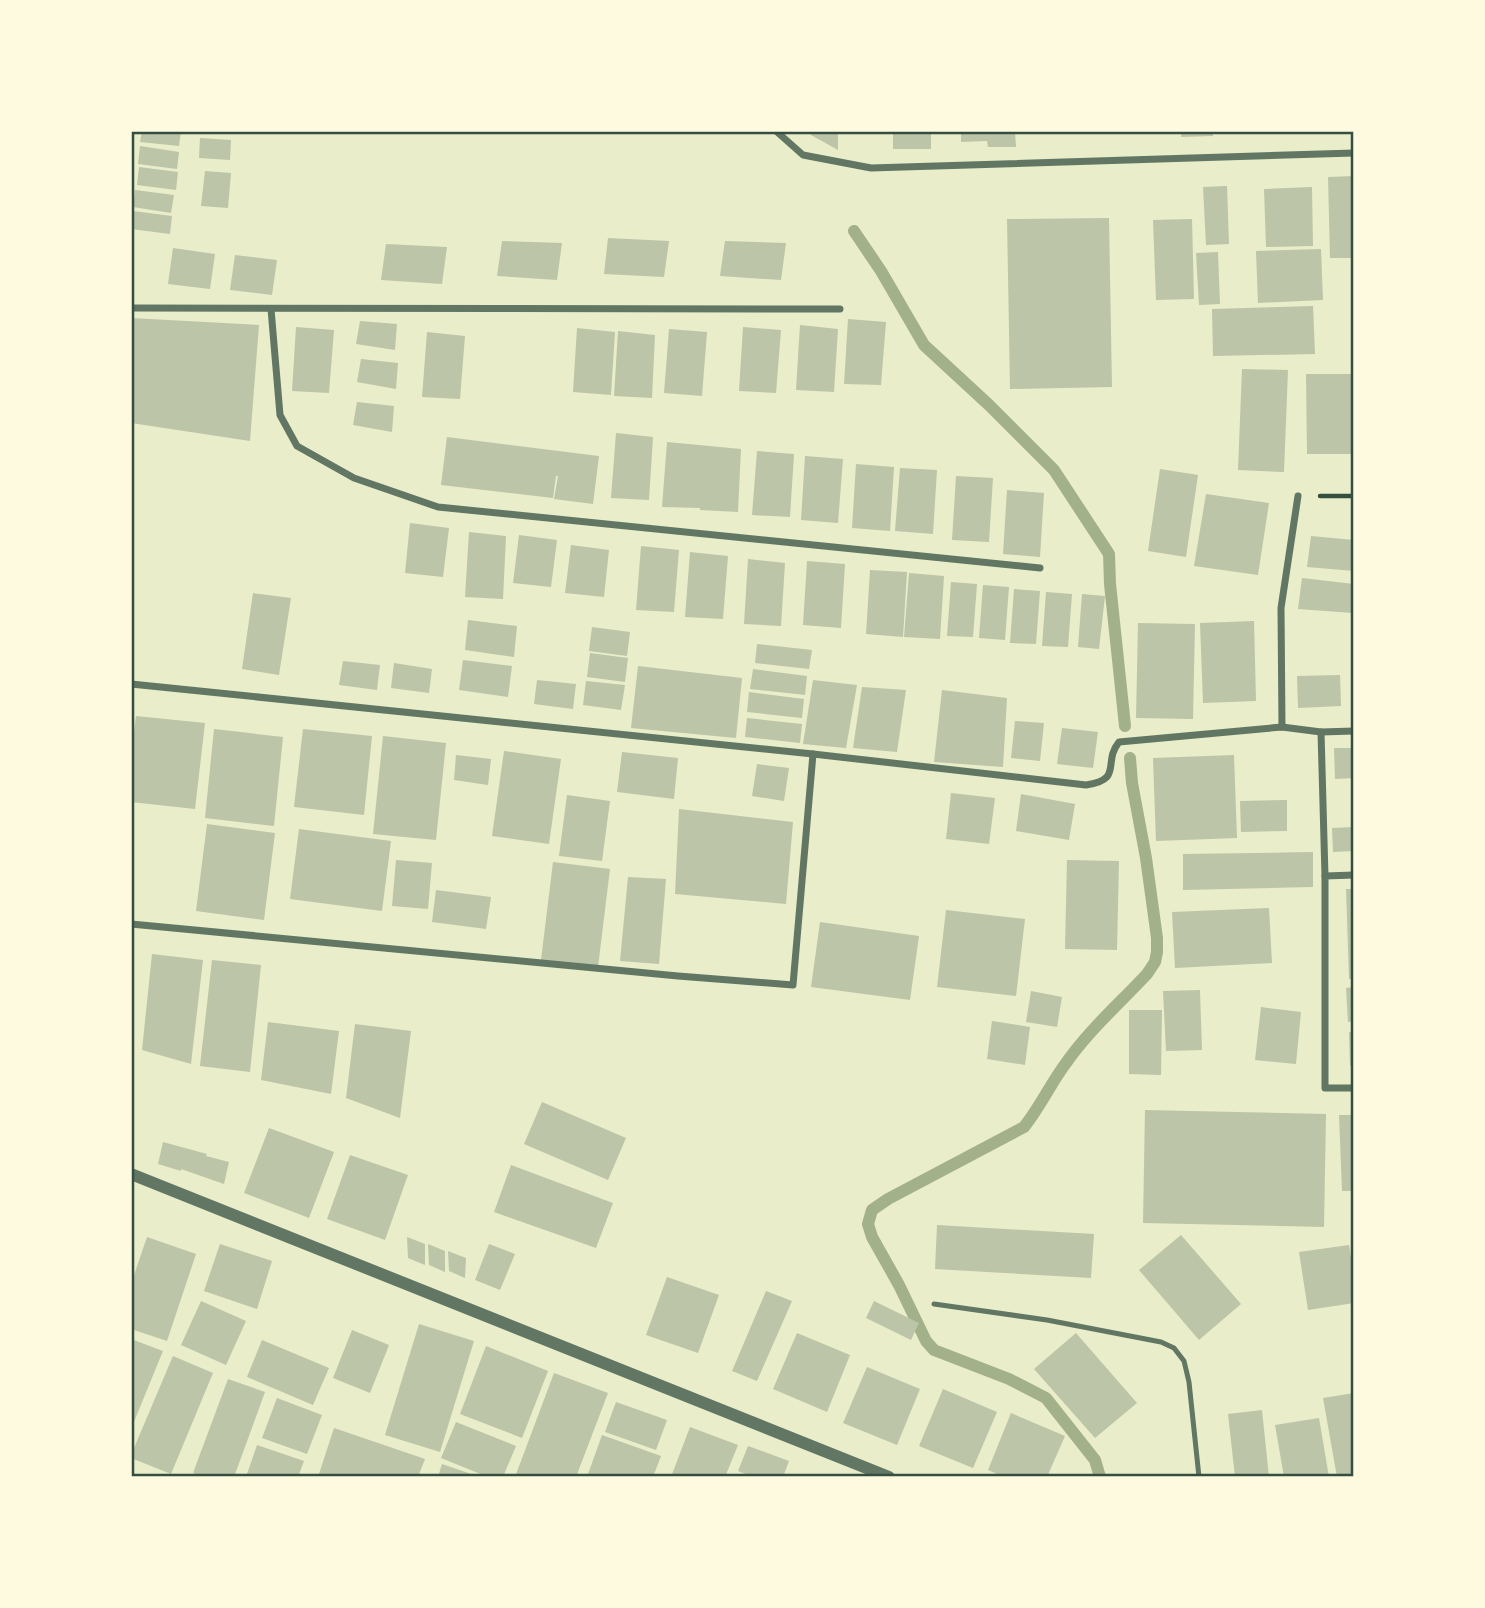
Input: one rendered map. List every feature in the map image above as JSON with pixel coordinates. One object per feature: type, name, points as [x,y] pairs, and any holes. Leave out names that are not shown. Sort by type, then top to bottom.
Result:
[{"type":"street","points":[[776,131],[803,155],[871,168],[1354,153]]},
{"type":"street","points":[[131,308],[840,309]]},
{"type":"street","points":[[271,309],[280,415],[297,446],[354,478],[438,507],[1040,568]]},
{"type":"street","points":[[1282,727],[1280,608],[1298,496]]},
{"type":"street","points":[[131,684],[813,754],[1086,785],[1102,783],[1110,773],[1112,749],[1119,742],[1282,727],[1321,732],[1354,731]]},
{"type":"street","points":[[1321,732],[1325,876],[1325,1088],[1354,1087]]},
{"type":"street","points":[[131,924],[793,985],[813,754]]},
{"type":"street","points":[[1325,876],[1354,875]]},
{"type":"street","points":[[131,1174],[890,1477]]},
{"type":"lane","points":[[934,1304],[1059,1322],[1161,1342],[1174,1348],[1184,1361],[1189,1382],[1199,1477]]},
{"type":"path","points":[[1298,496],[1354,496]]},
{"type":"building","points":[[142,131],[181,131],[179,146],[140,142]]},
{"type":"building","points":[[809,131],[838,131],[838,150],[811,135]]},
{"type":"building","points":[[893,131],[931,131],[931,149],[893,149]]},
{"type":"building","points":[[961,131],[1015,131],[1016,147],[988,147],[987,141],[961,142]]},
{"type":"building","points":[[1182,131],[1213,131],[1213,136],[1181,137]]},
{"type":"building","points":[[200,138],[231,140],[230,160],[199,158]]},
{"type":"building","points":[[140,146],[179,152],[177,169],[138,164]]},
{"type":"building","points":[[139,167],[178,172],[176,190],[137,185]]},
{"type":"building","points":[[205,171],[231,173],[228,208],[201,206]]},
{"type":"building","points":[[1354,176],[1354,258],[1330,258],[1328,177]]},
{"type":"building","points":[[1227,186],[1229,244],[1206,245],[1203,187]]},
{"type":"building","points":[[1312,187],[1313,246],[1266,247],[1264,189]]},
{"type":"building","points":[[135,190],[174,195],[171,213],[133,207]]},
{"type":"building","points":[[133,211],[172,216],[170,234],[131,229]]},
{"type":"building","points":[[1109,218],[1112,387],[1010,389],[1007,219]]},
{"type":"building","points":[[1192,219],[1194,299],[1156,300],[1153,220]]},
{"type":"building","points":[[608,238],[669,241],[664,277],[604,274]]},
{"type":"building","points":[[502,241],[562,243],[557,280],[497,276]]},
{"type":"building","points":[[725,241],[786,243],[781,280],[720,276]]},
{"type":"building","points":[[386,244],[447,247],[442,284],[381,280]]},
{"type":"building","points":[[173,248],[215,254],[210,289],[168,284]]},
{"type":"building","points":[[1321,249],[1323,300],[1258,303],[1256,251]]},
{"type":"building","points":[[1218,252],[1220,304],[1199,305],[1196,253]]},
{"type":"building","points":[[235,255],[277,260],[272,295],[230,290]]},
{"type":"building","points":[[1313,306],[1315,354],[1213,356],[1212,309]]},
{"type":"building","points":[[131,318],[259,325],[250,441],[131,423]]},
{"type":"building","points":[[848,319],[886,322],[881,385],[844,384]]},
{"type":"building","points":[[360,321],[397,324],[395,350],[356,344]]},
{"type":"building","points":[[800,325],[838,329],[834,392],[796,390]]},
{"type":"building","points":[[296,327],[334,330],[329,393],[292,391]]},
{"type":"building","points":[[743,327],[781,330],[776,393],[739,391]]},
{"type":"building","points":[[577,328],[615,332],[611,395],[573,392]]},
{"type":"building","points":[[669,329],[707,332],[702,396],[664,393]]},
{"type":"building","points":[[618,331],[655,335],[652,398],[614,396]]},
{"type":"building","points":[[427,332],[465,336],[460,399],[422,397]]},
{"type":"building","points":[[361,359],[398,363],[396,389],[357,382]]},
{"type":"building","points":[[1242,369],[1288,370],[1284,472],[1238,470]]},
{"type":"building","points":[[1306,374],[1354,374],[1354,454],[1307,454]]},
{"type":"building","points":[[357,402],[394,406],[392,432],[353,425]]},
{"type":"building","points":[[616,433],[653,437],[649,500],[611,498]]},
{"type":"building","points":[[447,437],[599,456],[593,504],[554,499],[558,476],[553,498],[441,485]]},
{"type":"building","points":[[667,442],[741,449],[738,512],[662,507]]},
{"type":"building","points":[[757,451],[794,454],[790,517],[752,515]]},
{"type":"building","points":[[805,456],[843,459],[838,523],[801,520]]},
{"type":"building","points":[[856,464],[894,467],[890,531],[852,528]]},
{"type":"building","points":[[900,468],[937,470],[933,534],[895,531]]},
{"type":"building","points":[[1160,469],[1198,475],[1186,557],[1148,551]]},
{"type":"building","points":[[956,476],[993,478],[989,542],[952,540]]},
{"type":"building","points":[[1007,490],[1044,493],[1040,557],[1003,554]]},
{"type":"building","points":[[1206,494],[1269,503],[1258,575],[1194,566]]},
{"type":"building","points":[[410,523],[449,528],[443,577],[405,573]]},
{"type":"building","points":[[469,532],[506,536],[503,599],[465,597]]},
{"type":"building","points":[[519,535],[557,540],[551,587],[513,583]]},
{"type":"building","points":[[1311,536],[1354,540],[1354,571],[1307,567]]},
{"type":"building","points":[[571,545],[609,550],[604,597],[565,593]]},
{"type":"building","points":[[641,546],[679,550],[674,612],[636,610]]},
{"type":"building","points":[[690,552],[728,556],[723,619],[685,617]]},
{"type":"building","points":[[748,559],[785,563],[781,626],[744,624]]},
{"type":"building","points":[[807,561],[845,564],[841,628],[803,625]]},
{"type":"building","points":[[870,570],[907,572],[903,637],[866,634]]},
{"type":"building","points":[[909,573],[944,576],[940,639],[904,637]]},
{"type":"building","points":[[1302,578],[1354,584],[1353,613],[1298,609]]},
{"type":"building","points":[[951,582],[977,584],[973,637],[947,636]]},
{"type":"building","points":[[983,585],[1009,587],[1005,640],[979,638]]},
{"type":"building","points":[[1014,589],[1040,591],[1036,644],[1010,643]]},
{"type":"building","points":[[1046,592],[1072,594],[1068,647],[1042,646]]},
{"type":"building","points":[[253,593],[291,598],[279,675],[242,669]]},
{"type":"building","points":[[1082,594],[1105,596],[1099,649],[1078,647]]},
{"type":"building","points":[[468,620],[517,626],[514,657],[465,650]]},
{"type":"building","points":[[1254,621],[1256,701],[1203,703],[1200,623]]},
{"type":"building","points":[[1138,623],[1195,624],[1193,719],[1136,718]]},
{"type":"building","points":[[592,627],[630,632],[627,656],[589,651]]},
{"type":"building","points":[[757,644],[812,650],[809,669],[755,663]]},
{"type":"building","points":[[590,653],[628,658],[625,682],[587,677]]},
{"type":"building","points":[[463,660],[512,666],[508,697],[459,690]]},
{"type":"building","points":[[343,661],[380,665],[377,690],[339,685]]},
{"type":"building","points":[[394,663],[432,669],[429,693],[391,688]]},
{"type":"building","points":[[638,666],[742,678],[736,738],[631,728]]},
{"type":"building","points":[[753,669],[807,676],[805,695],[750,689]]},
{"type":"building","points":[[1340,675],[1341,706],[1298,708],[1297,676]]},
{"type":"building","points":[[537,680],[576,684],[573,709],[534,704]]},
{"type":"building","points":[[813,680],[857,685],[846,748],[803,744]]},
{"type":"building","points":[[586,681],[625,685],[621,710],[583,705]]},
{"type":"building","points":[[862,687],[906,690],[897,752],[853,748]]},
{"type":"building","points":[[942,690],[1007,698],[1003,767],[934,762]]},
{"type":"building","points":[[749,692],[804,699],[802,718],[747,712]]},
{"type":"building","points":[[136,716],[205,723],[195,809],[131,802],[131,755]]},
{"type":"building","points":[[747,718],[802,724],[800,743],[745,737]]},
{"type":"building","points":[[1015,721],[1044,723],[1040,761],[1011,758]]},
{"type":"building","points":[[1062,728],[1098,732],[1093,768],[1057,764]]},
{"type":"building","points":[[214,729],[283,737],[274,826],[205,818]]},
{"type":"building","points":[[303,729],[372,736],[364,815],[294,807]]},
{"type":"building","points":[[383,736],[446,743],[436,840],[373,834]]},
{"type":"building","points":[[1334,748],[1354,748],[1354,778],[1335,779]]},
{"type":"building","points":[[504,751],[561,759],[549,844],[492,836]]},
{"type":"building","points":[[622,752],[678,758],[674,799],[617,792]]},
{"type":"building","points":[[456,755],[491,759],[488,785],[454,780]]},
{"type":"building","points":[[1234,755],[1237,838],[1156,841],[1153,758]]},
{"type":"building","points":[[757,764],[789,768],[784,801],[752,796]]},
{"type":"building","points":[[951,793],[995,798],[989,844],[946,839]]},
{"type":"building","points":[[1021,794],[1075,804],[1069,840],[1016,831]]},
{"type":"building","points":[[567,795],[610,801],[602,861],[559,856]]},
{"type":"building","points":[[1287,800],[1287,831],[1241,832],[1240,801]]},
{"type":"building","points":[[679,809],[793,822],[786,904],[675,894]]},
{"type":"building","points":[[207,824],[275,833],[264,920],[196,911]]},
{"type":"building","points":[[1354,827],[1354,851],[1333,852],[1332,828]]},
{"type":"building","points":[[299,829],[391,841],[382,911],[290,899]]},
{"type":"building","points":[[1313,852],[1313,887],[1183,890],[1183,854]]},
{"type":"building","points":[[396,860],[432,863],[428,909],[392,906]]},
{"type":"building","points":[[1067,860],[1119,861],[1117,950],[1065,949]]},
{"type":"building","points":[[553,862],[610,869],[598,967],[541,960]]},
{"type":"building","points":[[628,877],[666,879],[659,964],[620,961]]},
{"type":"building","points":[[1346,889],[1354,889],[1354,979],[1349,979]]},
{"type":"building","points":[[436,890],[491,897],[486,929],[432,922]]},
{"type":"building","points":[[1269,908],[1272,963],[1175,968],[1172,912]]},
{"type":"building","points":[[946,910],[1025,919],[1016,996],[937,987]]},
{"type":"building","points":[[820,922],[919,936],[910,1000],[811,987]]},
{"type":"building","points":[[152,954],[203,960],[191,1064],[142,1050]]},
{"type":"building","points":[[212,960],[261,965],[250,1072],[200,1066]]},
{"type":"building","points":[[1354,987],[1354,1021],[1348,1022],[1346,988]]},
{"type":"building","points":[[1200,990],[1202,1050],[1166,1051],[1163,991]]},
{"type":"building","points":[[1031,991],[1062,997],[1057,1027],[1026,1022]]},
{"type":"building","points":[[1261,1007],[1301,1012],[1296,1064],[1255,1060]]},
{"type":"building","points":[[1129,1010],[1162,1010],[1161,1075],[1129,1074]]},
{"type":"building","points":[[992,1021],[1030,1027],[1025,1065],[987,1059]]},
{"type":"building","points":[[268,1022],[339,1031],[331,1094],[261,1080]]},
{"type":"building","points":[[355,1024],[411,1031],[400,1118],[346,1098]]},
{"type":"building","points":[[1354,1031],[1354,1066],[1350,1066],[1349,1032]]},
{"type":"building","points":[[542,1102],[626,1138],[608,1180],[524,1144]]},
{"type":"building","points":[[1145,1110],[1326,1114],[1324,1227],[1143,1223]]},
{"type":"building","points":[[1339,1115],[1354,1115],[1354,1191],[1342,1191]]},
{"type":"building","points":[[269,1128],[334,1152],[309,1218],[244,1193]]},
{"type":"building","points":[[163,1142],[229,1162],[224,1184],[158,1164]]},
{"type":"building","points":[[350,1155],[408,1175],[385,1240],[327,1219]]},
{"type":"building","points":[[511,1165],[613,1203],[596,1248],[494,1212]]},
{"type":"building","points":[[937,1225],[1094,1234],[1091,1278],[935,1269]]},
{"type":"building","points":[[1181,1235],[1241,1304],[1199,1340],[1139,1270]]},
{"type":"building","points":[[147,1237],[196,1254],[167,1341],[131,1329],[131,1284]]},
{"type":"building","points":[[407,1237],[425,1244],[425,1265],[408,1258]]},
{"type":"building","points":[[220,1244],[272,1261],[257,1309],[204,1291]]},
{"type":"building","points":[[428,1244],[445,1251],[445,1272],[429,1265]]},
{"type":"building","points":[[489,1244],[515,1254],[500,1290],[475,1280]]},
{"type":"building","points":[[1349,1245],[1354,1277],[1354,1303],[1308,1310],[1299,1252]]},
{"type":"building","points":[[448,1251],[466,1258],[465,1278],[449,1271]]},
{"type":"building","points":[[667,1277],[719,1295],[698,1353],[646,1335]]},
{"type":"building","points":[[766,1291],[792,1301],[757,1381],[732,1371]]},
{"type":"building","points":[[201,1301],[246,1321],[226,1365],[181,1345]]},
{"type":"building","points":[[874,1301],[919,1323],[911,1340],[866,1318]]},
{"type":"building","points":[[419,1324],[474,1341],[440,1452],[385,1435]]},
{"type":"building","points":[[352,1330],[389,1345],[370,1393],[333,1378]]},
{"type":"building","points":[[797,1333],[850,1355],[827,1412],[773,1389]]},
{"type":"building","points":[[1076,1333],[1137,1403],[1095,1438],[1034,1369]]},
{"type":"building","points":[[131,1339],[163,1351],[131,1429]]},
{"type":"building","points":[[262,1340],[329,1368],[313,1405],[247,1377]]},
{"type":"building","points":[[486,1346],[548,1371],[522,1438],[460,1414]]},
{"type":"building","points":[[173,1356],[213,1373],[171,1474],[131,1458],[131,1455]]},
{"type":"building","points":[[867,1367],[920,1389],[897,1445],[843,1423]]},
{"type":"building","points":[[554,1373],[608,1393],[576,1477],[515,1477]]},
{"type":"building","points":[[228,1379],[265,1392],[234,1477],[202,1477],[193,1473]]},
{"type":"building","points":[[943,1389],[997,1412],[973,1468],[919,1446]]},
{"type":"building","points":[[1354,1393],[1354,1477],[1337,1477],[1323,1398]]},
{"type":"building","points":[[277,1398],[322,1415],[307,1454],[262,1438]]},
{"type":"building","points":[[616,1402],[667,1420],[656,1450],[605,1432]]},
{"type":"building","points":[[1262,1410],[1269,1477],[1235,1477],[1228,1414]]},
{"type":"building","points":[[1011,1413],[1065,1436],[1047,1477],[1004,1477],[988,1470]]},
{"type":"building","points":[[1319,1418],[1329,1477],[1284,1477],[1275,1425]]},
{"type":"building","points":[[456,1422],[516,1446],[503,1477],[488,1477],[441,1458]]},
{"type":"building","points":[[690,1427],[738,1445],[725,1477],[671,1477]]},
{"type":"building","points":[[334,1428],[425,1459],[418,1477],[318,1477]]},
{"type":"building","points":[[602,1435],[661,1456],[653,1477],[587,1477]]},
{"type":"building","points":[[257,1445],[304,1461],[298,1477],[246,1477]]},
{"type":"building","points":[[748,1446],[789,1461],[783,1477],[753,1477],[738,1471]]},
{"type":"building","points":[[442,1464],[477,1476],[477,1477],[438,1477]]},
{"type":"waterway","points":[[854,231],[924,345],[1054,470],[1109,554],[1125,726]]},
{"type":"waterway","points":[[1100,1477],[1095,1460],[1046,1398],[1009,1379],[934,1350],[926,1341],[872,1237],[868,1224],[872,1210],[888,1199],[1024,1127],[1075,1051],[1155,962],[1157,938],[1130,758]]}]
